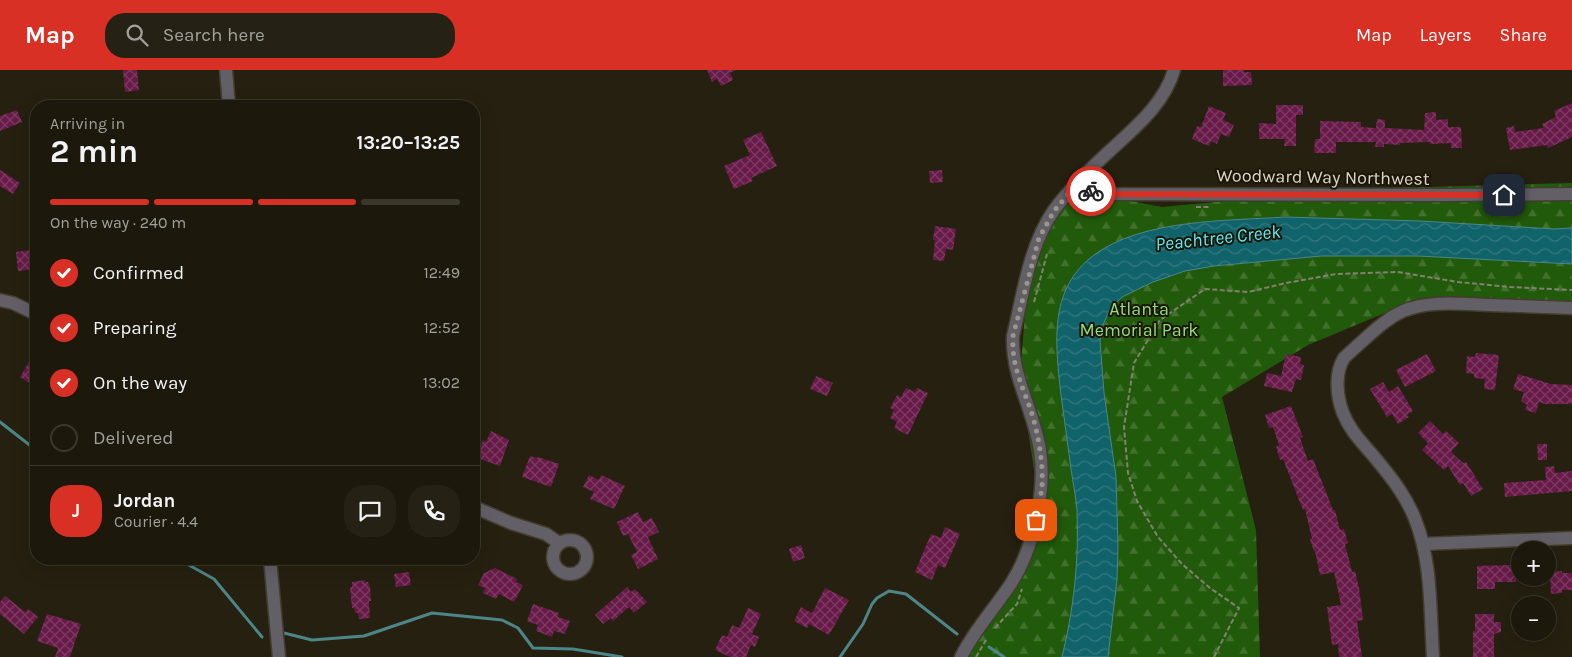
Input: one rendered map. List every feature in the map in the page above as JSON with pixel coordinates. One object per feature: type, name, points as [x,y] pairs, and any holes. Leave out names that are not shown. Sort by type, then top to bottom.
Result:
[{"type":"street","points":[[226,70],[232,100]]},
{"type":"street","points":[[961,657],[1018,571],[1036,520],[1042,486],[1040,451],[1034,423],[1014,366],[1012,350],[1013,336],[1039,238],[1054,211],[1076,185],[1156,105],[1164,93],[1174,70]]},
{"type":"street","name":"Woodward Way Northwest","points":[[1076,185],[1090,191],[1106,194],[1448,196],[1572,194]]},
{"type":"street","points":[[0,300],[30,311]]},
{"type":"street","points":[[1433,657],[1427,568],[1423,544],[1415,518],[1389,475],[1358,440],[1350,427],[1342,410],[1337,386],[1338,372],[1344,358],[1377,328],[1391,318],[1415,307],[1438,303],[1572,308]]},
{"type":"street","points":[[480,510],[511,523],[546,534],[559,543]]},
{"type":"street","points":[[1423,544],[1572,538]]},
{"type":"street","points":[[271,565],[279,657]]},
{"type":"path","points":[[1188,207],[1206,208],[1214,206]]},
{"type":"path","points":[[1034,303],[1049,247]]},
{"type":"path","points":[[1214,657],[1239,608],[1210,588],[1182,564],[1158,537],[1137,501],[1128,473],[1124,428],[1134,363],[1160,320],[1206,289],[1248,292],[1336,274],[1398,272],[1476,284],[1572,290]]},
{"type":"path","points":[[1043,542],[1047,534],[1050,514]]},
{"type":"path","points":[[991,632],[1017,604],[1024,586]]},
{"type":"path","points":[[976,657],[986,641]]},
{"type":"green space","name":"Atlanta Memorial Park","points":[[1572,183],[1572,303],[1404,305],[1308,345],[1222,397],[1256,530],[1260,657],[967,657],[1014,566],[1038,496],[1020,377],[1030,249],[1078,191],[1162,207],[1356,189]]},
{"type":"water","name":"Peachtree Creek","points":[[1285,217],[1420,221],[1554,229],[1572,228],[1572,264],[1418,256],[1321,256],[1214,266],[1185,271],[1153,282],[1122,297],[1110,309],[1103,325],[1100,341],[1104,393],[1116,477],[1118,546],[1117,580],[1108,657],[1062,657],[1073,602],[1077,548],[1077,506],[1060,387],[1057,350],[1059,315],[1069,283],[1080,268],[1094,255],[1114,243],[1136,234],[1160,228],[1212,221]]},
{"type":"building","points":[[123,70],[137,70],[139,90],[125,92]]},
{"type":"building","points":[[707,70],[736,70],[730,73],[733,80],[721,86],[717,79],[712,82]]},
{"type":"building","points":[[1223,70],[1251,72],[1252,85],[1223,86]]},
{"type":"building","points":[[1572,103],[1572,137],[1548,148],[1547,145],[1510,150],[1506,128],[1514,126],[1515,132],[1544,128],[1542,124],[1556,117],[1554,111]]},
{"type":"building","points":[[1276,105],[1303,105],[1303,115],[1296,115],[1296,146],[1284,146],[1285,139],[1259,139],[1259,123],[1276,124]]},
{"type":"building","points":[[1209,106],[1226,113],[1223,120],[1234,125],[1229,137],[1221,134],[1217,144],[1211,141],[1209,146],[1192,139],[1197,126],[1201,127]]},
{"type":"building","points":[[17,110],[22,122],[0,131],[0,116]]},
{"type":"building","points":[[1436,112],[1436,120],[1448,119],[1448,127],[1461,127],[1462,148],[1451,148],[1451,143],[1430,144],[1430,142],[1400,143],[1400,145],[1384,144],[1384,147],[1375,147],[1376,142],[1336,142],[1336,153],[1314,153],[1315,139],[1320,139],[1320,121],[1361,122],[1361,127],[1376,128],[1377,119],[1385,120],[1385,128],[1424,130],[1425,113]]},
{"type":"building","points":[[761,132],[777,166],[751,178],[753,181],[734,189],[724,166],[750,155],[743,140]]},
{"type":"building","points":[[0,170],[20,183],[13,194],[0,186]]},
{"type":"building","points":[[942,170],[943,182],[930,183],[929,171]]},
{"type":"building","points":[[935,226],[956,229],[953,250],[946,249],[944,261],[933,260]]},
{"type":"building","points":[[30,250],[30,270],[18,271],[16,252]]},
{"type":"building","points":[[1476,353],[1499,355],[1495,390],[1484,389],[1485,379],[1474,378],[1474,374],[1466,373],[1467,356],[1475,357]]},
{"type":"building","points":[[1286,354],[1301,357],[1300,364],[1304,365],[1301,380],[1296,379],[1292,392],[1264,386],[1267,373],[1281,376]]},
{"type":"building","points":[[1427,354],[1436,371],[1405,387],[1396,370]]},
{"type":"building","points":[[30,360],[30,383],[20,377]]},
{"type":"building","points":[[1518,374],[1551,384],[1572,385],[1572,404],[1545,404],[1539,402],[1536,413],[1525,410],[1527,405],[1521,401],[1524,392],[1513,389]]},
{"type":"building","points":[[816,376],[833,383],[827,396],[810,389]]},
{"type":"building","points":[[1383,382],[1389,392],[1398,386],[1413,411],[1407,415],[1409,417],[1398,424],[1392,414],[1387,417],[1370,389]]},
{"type":"building","points":[[906,388],[915,392],[917,388],[928,393],[908,435],[894,428],[897,422],[890,418],[894,410],[890,408],[897,395],[901,397]]},
{"type":"building","points":[[1291,406],[1303,437],[1300,438],[1308,461],[1313,459],[1333,510],[1335,510],[1340,530],[1344,529],[1348,543],[1345,544],[1352,572],[1355,571],[1363,620],[1357,621],[1362,657],[1339,657],[1338,644],[1332,645],[1327,607],[1341,605],[1334,572],[1320,575],[1315,551],[1310,539],[1312,539],[1305,509],[1303,510],[1283,459],[1280,460],[1276,447],[1279,445],[1273,427],[1269,428],[1265,415]]},
{"type":"building","points":[[1430,421],[1443,434],[1446,431],[1459,443],[1451,452],[1463,463],[1466,462],[1483,489],[1471,496],[1463,483],[1460,485],[1448,466],[1444,470],[1422,450],[1428,443],[1418,433]]},
{"type":"building","points":[[491,431],[509,440],[500,466],[480,459],[480,446],[483,440],[486,442]]},
{"type":"building","points":[[1537,444],[1547,444],[1547,460],[1538,460]]},
{"type":"building","points":[[530,456],[559,464],[551,487],[522,477]]},
{"type":"building","points":[[1554,466],[1555,473],[1572,471],[1572,491],[1505,497],[1504,483],[1546,480],[1545,467]]},
{"type":"building","points":[[589,475],[599,480],[601,475],[625,486],[614,509],[590,499],[594,492],[583,487]]},
{"type":"building","points":[[638,512],[643,522],[652,518],[659,532],[648,537],[658,559],[638,569],[631,555],[637,552],[628,534],[623,536],[617,522]]},
{"type":"building","points":[[945,527],[960,534],[945,568],[938,565],[932,580],[915,572],[931,534],[941,538]]},
{"type":"building","points":[[801,545],[805,558],[793,562],[789,549]]},
{"type":"building","points":[[1511,565],[1511,582],[1495,582],[1495,589],[1477,589],[1477,566]]},
{"type":"building","points":[[495,568],[517,579],[516,582],[523,585],[514,602],[499,594],[496,599],[483,593],[485,588],[478,585],[484,573]]},
{"type":"building","points":[[409,572],[411,585],[396,587],[394,574]]},
{"type":"building","points":[[1556,572],[1572,573],[1572,590],[1562,590],[1562,593],[1551,594],[1551,586],[1556,586]]},
{"type":"building","points":[[365,580],[370,587],[370,618],[359,619],[358,613],[355,613],[354,608],[352,608],[350,587],[352,587],[352,582]]},
{"type":"building","points":[[627,587],[631,592],[635,589],[647,602],[634,613],[629,607],[613,621],[611,618],[603,624],[595,615]]},
{"type":"building","points":[[825,588],[849,600],[829,635],[809,624],[807,628],[794,621],[801,607],[812,613]]},
{"type":"building","points":[[5,596],[25,612],[28,609],[38,617],[24,634],[0,614],[0,602]]},
{"type":"building","points":[[533,604],[559,613],[558,617],[570,621],[565,634],[554,631],[552,637],[536,631],[538,625],[527,621]]},
{"type":"building","points":[[748,608],[761,614],[752,634],[759,637],[755,647],[751,645],[746,657],[730,657],[715,650],[722,635],[727,637],[732,625],[739,628]]},
{"type":"building","points":[[47,614],[81,624],[70,657],[55,657],[58,648],[37,641]]},
{"type":"building","points":[[1475,614],[1494,614],[1494,622],[1501,622],[1501,632],[1494,634],[1494,657],[1473,657]]},
{"type":"waterway","points":[[0,422],[30,445]]},
{"type":"waterway","points":[[189,565],[214,579],[262,637]]},
{"type":"waterway","points":[[840,657],[863,624],[872,604],[877,598],[889,591],[906,594],[957,634]]},
{"type":"waterway","points":[[284,633],[312,640],[364,636],[432,613],[502,620],[518,628],[533,648],[573,649],[622,657]]},
{"type":"waterway","points":[[989,647],[1004,657]]},
{"type":"way so far","points":[[1036,520],[1042,486],[1040,451],[1034,423],[1014,366],[1013,336],[1039,238],[1054,211],[1076,185],[1091,191]]},
{"type":"route","points":[[1091,191],[1106,194],[1504,195]]}]
